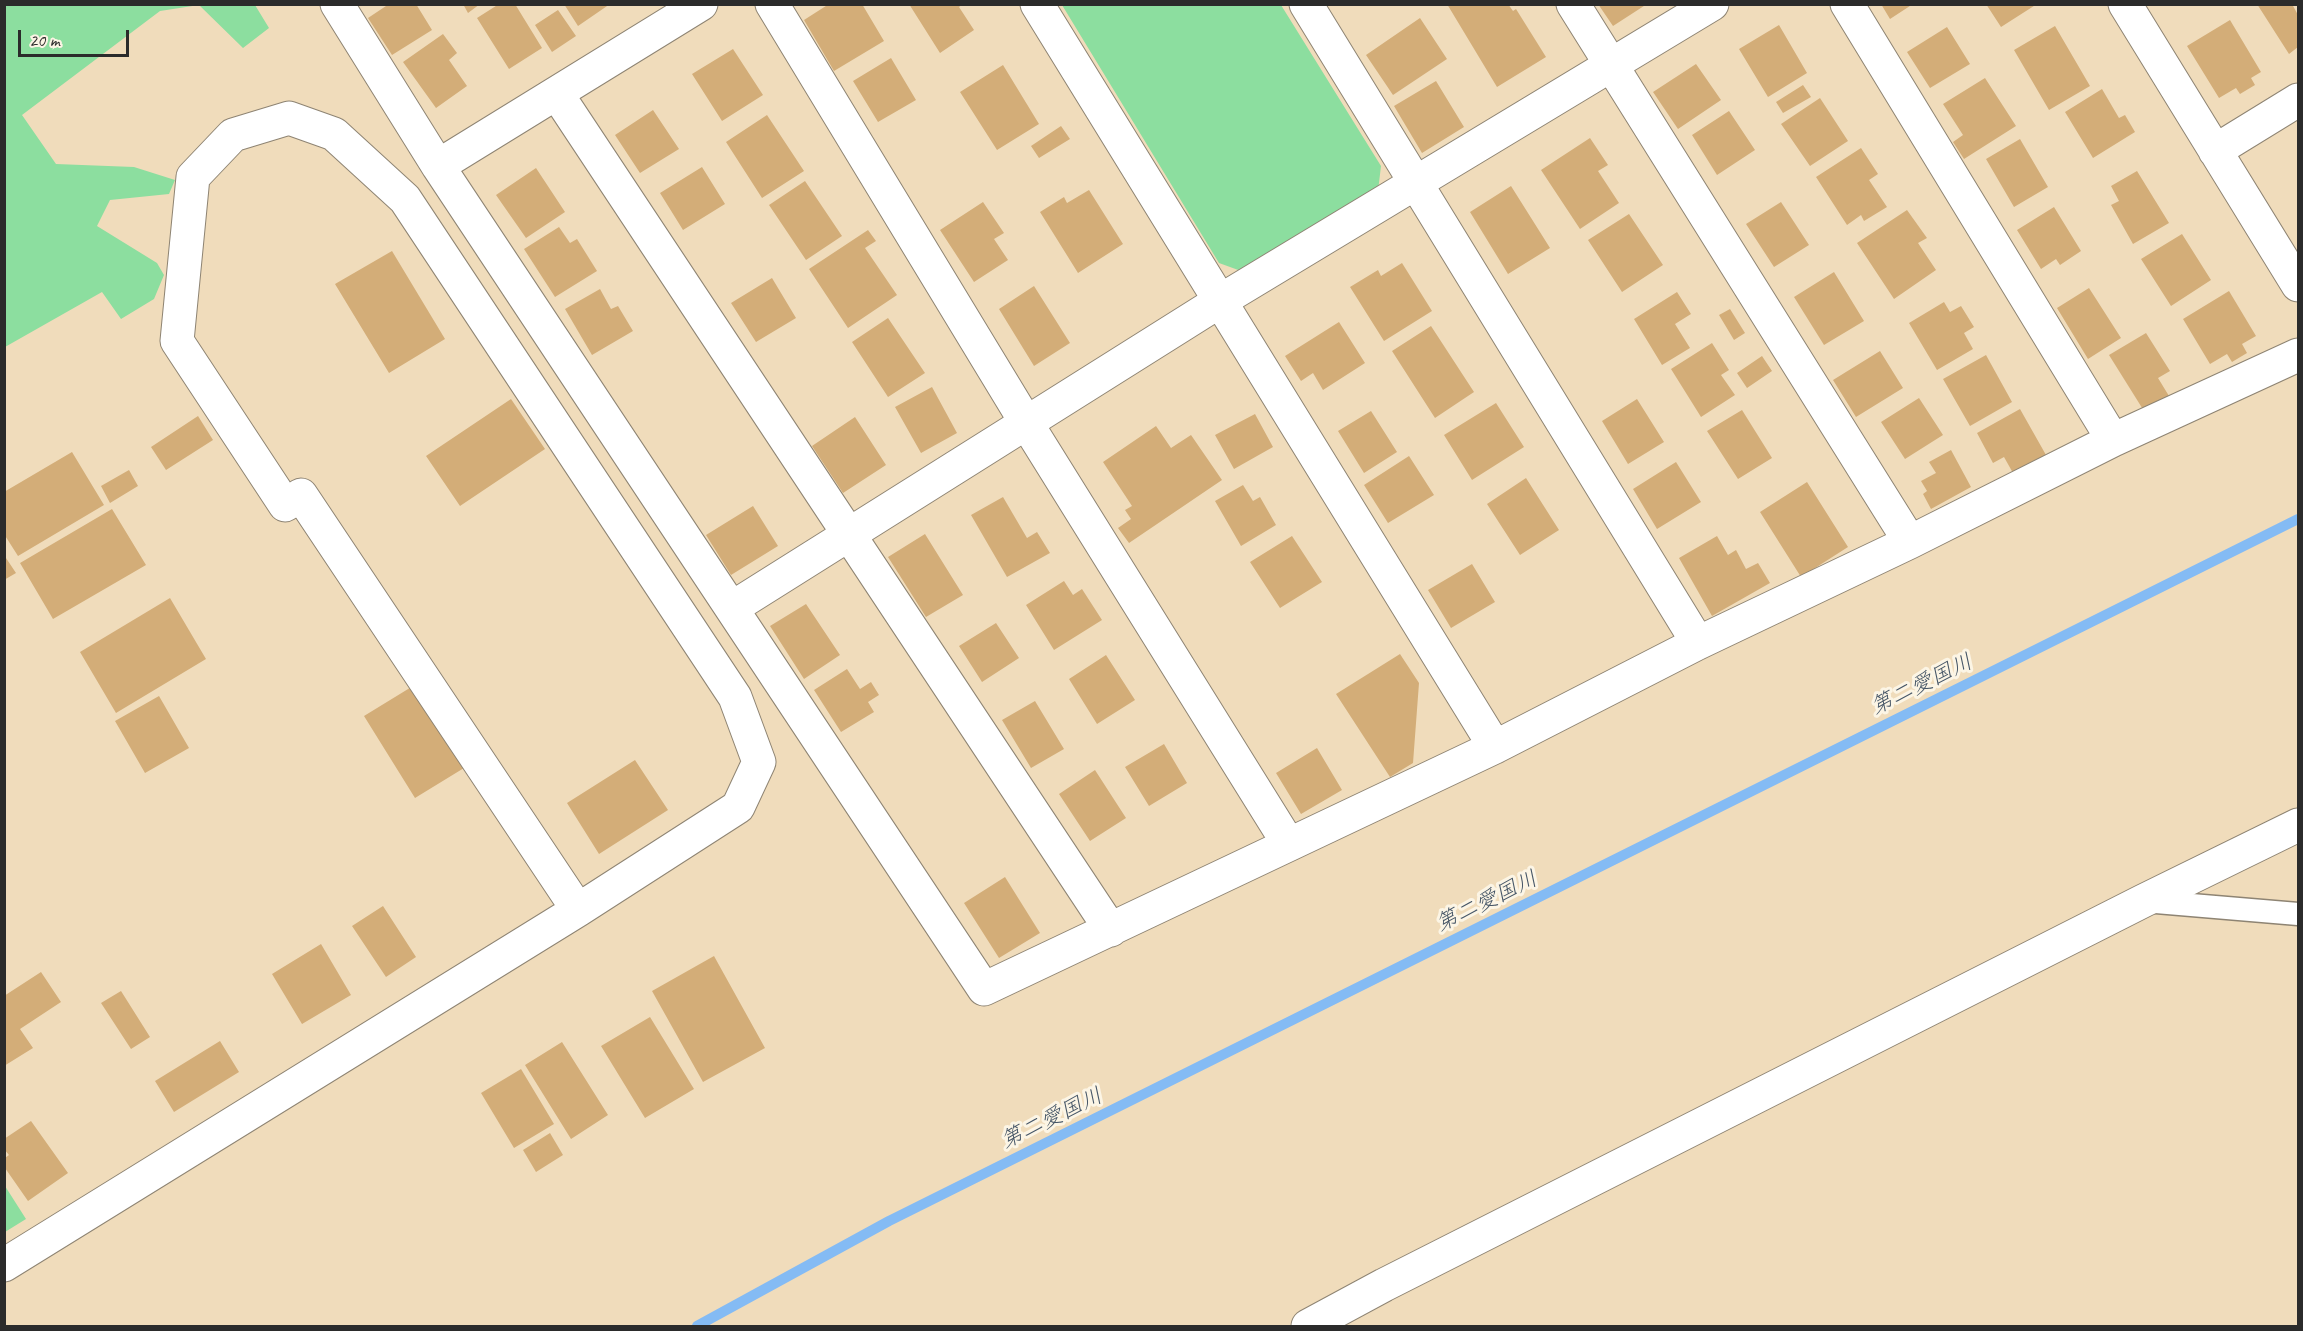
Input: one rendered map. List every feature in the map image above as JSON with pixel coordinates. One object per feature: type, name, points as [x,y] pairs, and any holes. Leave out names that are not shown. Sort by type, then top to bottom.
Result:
[{"type":"street","points":[[337,4],[438,166],[984,989],[1288,843],[1495,747],[1698,643],[1910,542],[2113,440],[2298,355]]},
{"type":"street","points":[[438,166],[701,4]]},
{"type":"street","points":[[772,4],[1027,424],[1288,843]]},
{"type":"street","points":[[1037,4],[1495,747]]},
{"type":"street","points":[[1306,4],[1698,643]]},
{"type":"street","points":[[1574,4],[1910,542]]},
{"type":"street","points":[[732,608],[1220,302],[1612,67],[1712,4]]},
{"type":"street","points":[[1847,4],[2113,440]]},
{"type":"street","points":[[2125,4],[2298,285]]},
{"type":"street","points":[[557,94],[1111,930]]},
{"type":"street","points":[[2215,151],[2298,100]]},
{"type":"street","points":[[4,1265],[578,910],[738,807],[759,762],[735,697],[405,199],[334,134],[289,118],[232,135],[193,177],[177,341],[285,505],[301,495],[578,910]]},
{"type":"street","points":[[1308,1326],[1384,1285],[2298,825]]},
{"type":"lane","points":[[2143,901],[2298,914]]},
{"type":"green space","points":[[4,5],[199,5],[160,11],[22,115],[56,164],[134,167],[175,180],[169,194],[110,200],[97,226],[157,263],[164,275],[154,299],[121,319],[102,292],[5,347]]},
{"type":"green space","points":[[199,5],[255,5],[269,28],[243,48]]},
{"type":"green space","points":[[1062,5],[1281,5],[1381,166],[1378,191],[1241,271],[1219,263]]},
{"type":"green space","points":[[5,1186],[26,1219],[4,1232]]},
{"type":"building","points":[[389,4],[416,4],[432,30],[392,55],[368,18]]},
{"type":"building","points":[[463,4],[480,4],[468,13]]},
{"type":"building","points":[[499,4],[515,4],[542,48],[509,69],[477,18]]},
{"type":"building","points":[[564,4],[610,4],[578,26]]},
{"type":"building","points":[[829,4],[862,4],[884,41],[834,71],[804,20]]},
{"type":"building","points":[[909,4],[963,4],[959,7],[974,30],[940,53]]},
{"type":"building","points":[[1447,4],[1508,4],[1513,11],[1516,9],[1546,57],[1497,87]]},
{"type":"building","points":[[1598,4],[1647,4],[1613,26]]},
{"type":"building","points":[[1881,4],[1913,4],[1890,19]]},
{"type":"building","points":[[1986,4],[2037,4],[2001,27]]},
{"type":"building","points":[[2257,4],[2292,4],[2298,15],[2298,47],[2289,54]]},
{"type":"building","points":[[558,10],[576,36],[552,52],[535,25]]},
{"type":"building","points":[[1420,18],[1447,59],[1393,95],[1366,55]]},
{"type":"building","points":[[2230,20],[2261,72],[2251,78],[2255,85],[2240,94],[2236,88],[2219,98],[2187,46]]},
{"type":"building","points":[[1779,25],[1807,73],[1768,97],[1739,49]]},
{"type":"building","points":[[2055,26],[2090,86],[2049,110],[2014,50]]},
{"type":"building","points":[[1947,27],[1970,64],[1930,88],[1907,52]]},
{"type":"building","points":[[443,34],[457,53],[449,60],[467,86],[436,108],[403,62]]},
{"type":"building","points":[[733,49],[763,95],[722,121],[692,74]]},
{"type":"building","points":[[891,58],[916,100],[878,122],[853,81]]},
{"type":"building","points":[[1696,64],[1721,100],[1678,129],[1653,92]]},
{"type":"building","points":[[1003,65],[1039,124],[997,150],[960,92]]},
{"type":"building","points":[[1985,78],[2016,126],[1964,159],[1953,142],[1963,135],[1943,104]]},
{"type":"building","points":[[1436,81],[1464,127],[1422,153],[1394,106]]},
{"type":"building","points":[[1803,85],[1811,97],[1783,113],[1776,102]]},
{"type":"building","points":[[2102,89],[2119,118],[2125,115],[2135,132],[2093,158],[2065,112]]},
{"type":"building","points":[[1820,98],[1848,141],[1810,166],[1781,124]]},
{"type":"building","points":[[653,110],[679,149],[640,173],[615,135]]},
{"type":"building","points":[[1729,111],[1755,150],[1717,175],[1692,135]]},
{"type":"building","points":[[767,115],[804,171],[762,198],[726,142]]},
{"type":"building","points":[[1061,126],[1070,139],[1039,158],[1031,146]]},
{"type":"building","points":[[1590,138],[1608,165],[1598,171],[1619,203],[1580,229],[1541,170]]},
{"type":"building","points":[[2020,139],[2048,187],[2014,207],[1986,159]]},
{"type":"building","points":[[1861,148],[1878,174],[1869,180],[1887,207],[1864,221],[1861,215],[1847,225],[1816,177]]},
{"type":"building","points":[[702,167],[725,204],[683,230],[660,193]]},
{"type":"building","points":[[536,168],[565,212],[526,238],[496,195]]},
{"type":"building","points":[[2137,171],[2169,223],[2133,244],[2111,205],[2119,201],[2111,186]]},
{"type":"building","points":[[805,181],[842,236],[806,260],[769,205]]},
{"type":"building","points":[[1511,186],[1550,248],[1508,274],[1470,212]]},
{"type":"building","points":[[1089,190],[1123,244],[1078,273],[1040,212],[1064,197],[1067,203]]},
{"type":"building","points":[[983,202],[1004,233],[994,239],[1008,260],[974,282],[940,230]]},
{"type":"building","points":[[1781,202],[1809,245],[1774,267],[1746,224]]},
{"type":"building","points":[[2054,207],[2081,251],[2060,265],[2056,259],[2041,269],[2017,230]]},
{"type":"building","points":[[1907,210],[1927,238],[1918,243],[1936,270],[1894,299],[1857,243]]},
{"type":"building","points":[[1629,214],[1663,265],[1622,292],[1588,240]]},
{"type":"building","points":[[559,227],[570,243],[577,239],[597,271],[555,297],[524,249]]},
{"type":"building","points":[[868,230],[876,241],[865,248],[897,295],[848,328],[809,269]]},
{"type":"building","points":[[2182,234],[2211,280],[2171,306],[2141,259]]},
{"type":"building","points":[[392,251],[445,339],[389,373],[335,284]]},
{"type":"building","points":[[1402,263],[1432,311],[1384,341],[1350,287],[1378,270],[1381,276]]},
{"type":"building","points":[[1834,272],[1864,321],[1824,345],[1794,297]]},
{"type":"building","points":[[772,278],[796,318],[756,342],[731,303]]},
{"type":"building","points":[[1034,286],[1070,343],[1034,366],[999,309]]},
{"type":"building","points":[[2089,288],[2121,338],[2088,359],[2057,308]]},
{"type":"building","points":[[600,289],[611,309],[618,306],[633,331],[592,355],[565,309]]},
{"type":"building","points":[[2229,291],[2256,336],[2242,344],[2247,353],[2232,362],[2227,354],[2210,364],[2183,319]]},
{"type":"building","points":[[1677,292],[1691,314],[1675,324],[1690,348],[1662,365],[1634,319]]},
{"type":"building","points":[[1944,302],[1950,312],[1961,306],[1974,327],[1964,333],[1973,349],[1937,370],[1909,323]]},
{"type":"building","points":[[1730,309],[1745,333],[1734,340],[1719,315]]},
{"type":"building","points":[[888,318],[925,373],[888,397],[852,342]]},
{"type":"building","points":[[1339,322],[1365,363],[1323,390],[1313,373],[1301,381],[1285,356]]},
{"type":"building","points":[[1431,326],[1474,392],[1435,418],[1392,351]]},
{"type":"building","points":[[2146,333],[2170,371],[2158,378],[2169,396],[2144,411],[2109,355]]},
{"type":"building","points":[[1712,343],[1729,370],[1721,375],[1735,395],[1701,417],[1671,369]]},
{"type":"building","points":[[1880,351],[1903,388],[1856,417],[1833,380]]},
{"type":"building","points":[[1986,355],[2012,402],[1970,426],[1943,379]]},
{"type":"building","points":[[1762,356],[1772,371],[1747,388],[1737,373]]},
{"type":"building","points":[[932,387],[957,433],[921,453],[895,407]]},
{"type":"building","points":[[1919,398],[1943,435],[1905,459],[1881,422]]},
{"type":"building","points":[[511,399],[545,449],[460,506],[426,456]]},
{"type":"building","points":[[1637,399],[1664,442],[1628,464],[1602,421]]},
{"type":"building","points":[[1496,403],[1524,447],[1472,480],[1444,435]]},
{"type":"building","points":[[2020,409],[2046,455],[2013,473],[2004,457],[1993,463],[1977,433]]},
{"type":"building","points":[[1742,410],[1772,458],[1738,479],[1707,431]]},
{"type":"building","points":[[1371,411],[1397,452],[1364,473],[1338,431]]},
{"type":"building","points":[[1255,414],[1273,447],[1234,469],[1215,435]]},
{"type":"building","points":[[198,416],[213,440],[166,470],[151,447]]},
{"type":"building","points":[[855,417],[886,465],[843,493],[812,446]]},
{"type":"building","points":[[1156,426],[1171,448],[1191,435],[1222,480],[1129,543],[1118,528],[1131,519],[1125,510],[1132,506],[1103,462]]},
{"type":"building","points":[[1951,450],[1971,487],[1931,509],[1923,494],[1927,491],[1921,481],[1936,473],[1929,462]]},
{"type":"building","points":[[72,452],[104,505],[18,556],[4,534],[4,492]]},
{"type":"building","points":[[1409,456],[1434,495],[1388,523],[1364,485]]},
{"type":"building","points":[[1676,462],[1701,502],[1657,529],[1633,489]]},
{"type":"building","points":[[129,470],[138,486],[110,503],[101,486]]},
{"type":"building","points":[[1526,478],[1559,530],[1520,555],[1487,504]]},
{"type":"building","points":[[1807,482],[1848,547],[1801,577],[1760,512]]},
{"type":"building","points":[[1243,485],[1253,501],[1260,497],[1276,525],[1241,546],[1215,501]]},
{"type":"building","points":[[1003,497],[1027,538],[1037,532],[1050,553],[1007,577],[971,515]]},
{"type":"building","points":[[753,506],[778,546],[731,575],[706,535]]},
{"type":"building","points":[[112,509],[146,565],[53,619],[20,563]]},
{"type":"building","points":[[925,534],[963,595],[926,617],[888,557]]},
{"type":"building","points":[[1292,536],[1322,582],[1280,608],[1250,562]]},
{"type":"building","points":[[1717,536],[1728,555],[1736,550],[1746,569],[1758,563],[1770,583],[1712,616],[1679,558]]},
{"type":"building","points":[[4,555],[16,573],[4,580]]},
{"type":"building","points":[[1472,564],[1495,602],[1451,628],[1428,590]]},
{"type":"building","points":[[1064,581],[1073,595],[1082,589],[1102,620],[1054,650],[1026,605]]},
{"type":"building","points":[[170,598],[206,659],[116,713],[80,652]]},
{"type":"building","points":[[806,604],[840,655],[804,679],[770,626]]},
{"type":"building","points":[[996,623],[1019,658],[982,682],[959,646]]},
{"type":"building","points":[[1400,654],[1419,683],[1413,763],[1390,777],[1336,694]]},
{"type":"building","points":[[1106,655],[1135,700],[1097,724],[1069,679]]},
{"type":"building","points":[[847,669],[860,689],[871,682],[879,695],[868,702],[874,712],[841,732],[814,690]]},
{"type":"building","points":[[413,686],[464,768],[415,798],[364,716]]},
{"type":"building","points":[[159,696],[189,748],[145,773],[115,721]]},
{"type":"building","points":[[1035,701],[1064,749],[1031,768],[1002,720]]},
{"type":"building","points":[[1164,744],[1187,783],[1149,806],[1125,767]]},
{"type":"building","points":[[1317,748],[1342,790],[1301,814],[1276,773]]},
{"type":"building","points":[[635,760],[668,810],[599,854],[567,803]]},
{"type":"building","points":[[1095,770],[1126,818],[1090,841],[1059,794]]},
{"type":"building","points":[[1005,877],[1040,933],[999,958],[964,903]]},
{"type":"building","points":[[383,906],[416,957],[386,977],[352,926]]},
{"type":"building","points":[[321,944],[351,995],[302,1024],[272,974]]},
{"type":"building","points":[[714,956],[765,1048],[703,1082],[652,991]]},
{"type":"building","points":[[41,972],[61,1002],[20,1029],[33,1048],[4,1066],[4,996]]},
{"type":"building","points":[[121,991],[150,1037],[131,1049],[101,1003]]},
{"type":"building","points":[[650,1017],[694,1089],[645,1118],[601,1046]]},
{"type":"building","points":[[220,1041],[239,1072],[174,1112],[155,1081]]},
{"type":"building","points":[[562,1042],[608,1115],[571,1139],[525,1065]]},
{"type":"building","points":[[521,1069],[554,1124],[514,1148],[481,1093]]},
{"type":"building","points":[[31,1121],[68,1173],[28,1201],[5,1168],[5,1158],[9,1155],[4,1149],[4,1139]]},
{"type":"building","points":[[550,1133],[563,1155],[536,1172],[523,1150]]},
{"type":"waterway","name":"第二愛国川","points":[[697,1326],[889,1221],[2298,519]]}]
